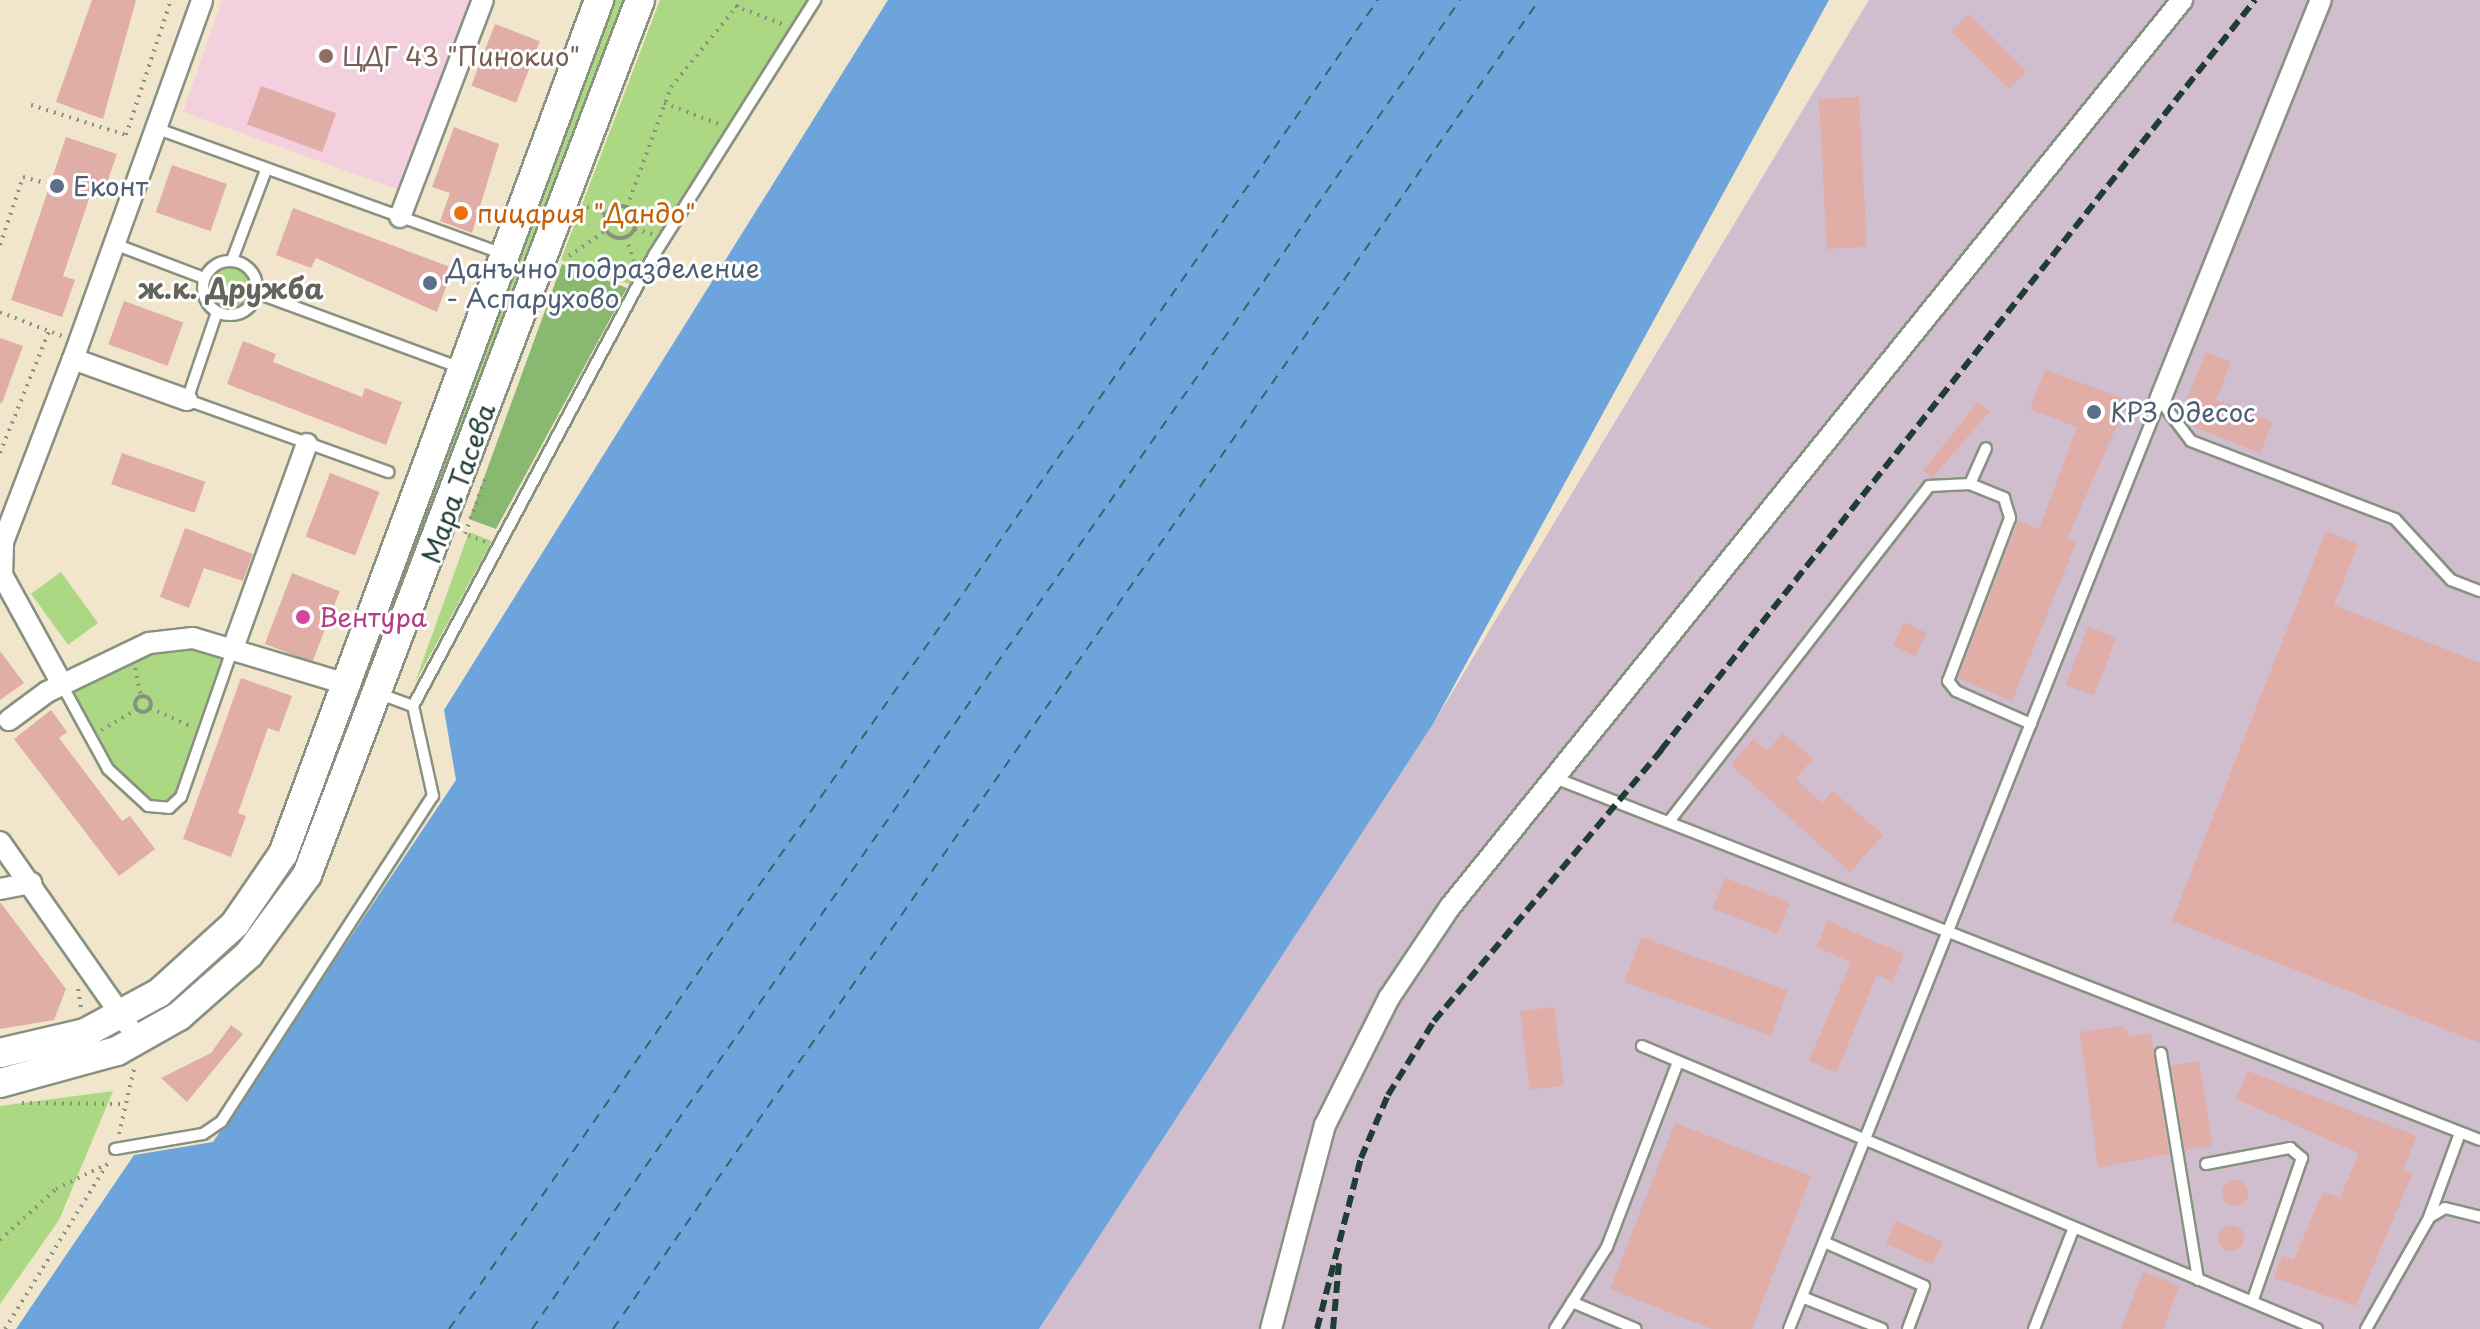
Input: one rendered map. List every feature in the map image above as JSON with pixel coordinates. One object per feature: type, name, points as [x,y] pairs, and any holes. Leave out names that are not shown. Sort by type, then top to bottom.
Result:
[{"type":"main road","name":"Мара Тасева","points":[[6,1093],[137,1041],[197,1002],[282,914],[328,835],[640,0]]},
{"type":"main road","name":"Мара Тасева","points":[[0,1053],[85,1033],[122,1016],[209,950],[260,891],[296,825],[350,685],[505,254],[591,2]]},
{"type":"street","points":[[62,684],[2,575],[2,541],[117,245],[202,0]]},
{"type":"street","points":[[400,217],[483,0]]},
{"type":"street","points":[[1271,1329],[1292,1227],[1332,1111],[1389,998],[1551,776],[2182,0]]},
{"type":"street","points":[[2160,400],[2321,0]]},
{"type":"street","points":[[76,350],[187,400]]},
{"type":"street","points":[[233,648],[307,444]]},
{"type":"street","points":[[9,720],[62,684],[149,643],[193,638],[350,685]]},
{"type":"street","points":[[0,842],[137,1041]]},
{"type":"street","points":[[0,889],[31,883]]},
{"type":"lane","points":[[115,1149],[203,1134],[221,1122],[433,796],[413,706],[502,549],[640,281],[731,129],[815,0]]},
{"type":"lane","points":[[158,129],[505,254]]},
{"type":"lane","points":[[204,278],[232,260],[266,170]]},
{"type":"lane","points":[[117,245],[204,278]]},
{"type":"lane","points":[[204,278],[203,294],[217,312],[242,313],[257,293],[255,275],[232,260]]},
{"type":"lane","points":[[257,293],[463,368]]},
{"type":"lane","points":[[217,312],[187,400],[388,472]]},
{"type":"lane","points":[[2160,400],[2191,441],[2395,519],[2451,580],[2480,591]]},
{"type":"lane","points":[[1789,1329],[2160,400]]},
{"type":"lane","points":[[1970,484],[1986,448]]},
{"type":"lane","points":[[1671,819],[1929,486],[1970,484],[2004,498],[2010,518],[1948,681],[2031,724]]},
{"type":"lane","points":[[62,684],[86,732],[124,788],[148,806],[169,808],[181,797],[233,648]]},
{"type":"lane","points":[[380,694],[413,706]]},
{"type":"lane","points":[[1551,776],[1671,819],[2480,1140]]},
{"type":"lane","points":[[1642,1046],[1864,1143],[2317,1329]]},
{"type":"lane","points":[[2161,1053],[2198,1280]]},
{"type":"lane","points":[[1555,1329],[1607,1247],[1678,1062]]},
{"type":"lane","points":[[2366,1329],[2428,1220],[2460,1133]]},
{"type":"lane","points":[[2206,1164],[2290,1148],[2302,1158],[2252,1302]]},
{"type":"lane","points":[[2428,1220],[2445,1208],[2480,1217]]},
{"type":"lane","points":[[2034,1329],[2073,1230]]},
{"type":"lane","points":[[1824,1242],[1924,1286],[1908,1329]]},
{"type":"lane","points":[[1802,1297],[1882,1329]]},
{"type":"lane","points":[[1572,1302],[1636,1329]]},
{"type":"path","points":[[31,105],[126,135],[171,0]]},
{"type":"path","points":[[626,237],[636,224],[627,207],[664,103],[742,0]]},
{"type":"path","points":[[735,6],[795,29]]},
{"type":"path","points":[[664,103],[731,129]]},
{"type":"path","points":[[0,245],[23,177],[50,184]]},
{"type":"path","points":[[583,217],[592,192]]},
{"type":"path","points":[[587,207],[606,214],[627,207]]},
{"type":"path","points":[[606,214],[607,230]]},
{"type":"path","points":[[607,230],[626,237]]},
{"type":"path","points":[[568,256],[607,230]]},
{"type":"path","points":[[562,271],[575,237]]},
{"type":"path","points":[[626,237],[640,281]]},
{"type":"path","points":[[0,312],[49,331],[76,350]]},
{"type":"path","points":[[0,453],[49,331]]},
{"type":"path","points":[[492,461],[465,534],[502,549]]},
{"type":"path","points":[[136,710],[141,696],[150,708],[205,733]]},
{"type":"path","points":[[86,732],[111,728],[136,710],[150,708]]},
{"type":"path","points":[[69,975],[85,1033]]},
{"type":"path","points":[[5,1329],[115,1149],[137,1041]]},
{"type":"path","points":[[6,1093],[126,1104]]},
{"type":"path","points":[[0,1240],[56,1189],[108,1164]]},
{"type":"shaded area","name":"ЦДГ 43 \"Пинокио\"","points":[[222,0],[470,0],[399,190],[183,112]]},
{"type":"shaded area","points":[[1869,0],[2480,0],[2480,1329],[1039,1329],[1433,724]]},
{"type":"green space","points":[[599,0],[641,0],[302,868],[245,945],[166,1010],[161,1004],[260,891]]},
{"type":"green space","points":[[660,0],[808,0],[632,285],[561,260]]},
{"type":"green space","points":[[230,261],[249,269],[257,288],[249,307],[230,315],[211,307],[203,288],[211,269]]},
{"type":"green space","points":[[562,264],[627,288],[496,529],[469,519]]},
{"type":"green space","points":[[469,532],[492,541],[415,683],[422,663]]},
{"type":"green space","points":[[61,572],[98,623],[68,645],[31,594]]},
{"type":"green space","points":[[149,643],[233,648],[181,797],[169,808],[148,806],[124,788],[62,684]]},
{"type":"green space","points":[[113,1091],[59,1220],[0,1304],[0,1106]]},
{"type":"water","points":[[888,0],[1829,0],[1433,724],[1039,1329],[16,1329],[134,1155],[213,1142],[456,780],[444,710]]},
{"type":"building","points":[[92,0],[136,0],[103,119],[56,102]]},
{"type":"building","points":[[1969,14],[2026,71],[2009,89],[1951,32]]},
{"type":"building","points":[[495,24],[540,41],[516,103],[471,86]]},
{"type":"building","points":[[261,86],[336,113],[322,152],[247,125]]},
{"type":"building","points":[[1859,97],[1867,247],[1827,249],[1819,99]]},
{"type":"building","points":[[454,127],[499,144],[472,233],[440,221],[450,193],[432,187]]},
{"type":"building","points":[[66,137],[117,154],[104,191],[93,187],[63,276],[75,280],[62,317],[11,300]]},
{"type":"building","points":[[172,165],[227,184],[211,231],[156,212]]},
{"type":"building","points":[[293,208],[453,268],[437,312],[316,258],[311,268],[276,255]]},
{"type":"building","points":[[124,301],[183,323],[167,366],[108,344]]},
{"type":"building","points":[[0,338],[23,346],[2,403],[0,403]]},
{"type":"building","points":[[243,341],[276,354],[273,362],[362,397],[365,388],[402,402],[386,445],[227,384]]},
{"type":"building","points":[[2206,352],[2231,362],[2216,400],[2273,422],[2260,453],[2192,426],[2198,412],[2184,407]]},
{"type":"building","points":[[2045,370],[2128,400],[2067,539],[2076,543],[2012,701],[1958,678],[2018,521],[2039,529],[2077,427],[2030,409]]},
{"type":"building","points":[[1978,402],[1990,411],[1932,478],[1923,471]]},
{"type":"building","points":[[122,453],[205,482],[194,513],[111,484]]},
{"type":"building","points":[[330,473],[379,492],[355,555],[306,536]]},
{"type":"building","points":[[185,528],[253,554],[243,581],[204,568],[189,608],[160,597]]},
{"type":"building","points":[[2326,531],[2358,544],[2334,605],[2480,663],[2480,1043],[2172,921]]},
{"type":"building","name":"Вентура","points":[[292,573],[340,591],[312,662],[265,644]]},
{"type":"building","points":[[1904,622],[1926,633],[1915,656],[1893,645]]},
{"type":"building","points":[[2088,627],[2116,638],[2094,696],[2066,685]]},
{"type":"building","points":[[0,651],[24,683],[0,700]]},
{"type":"building","points":[[241,678],[292,696],[279,732],[268,728],[238,813],[246,816],[231,857],[183,839]]},
{"type":"building","points":[[51,710],[67,732],[59,738],[122,821],[130,816],[155,849],[119,876],[14,739]]},
{"type":"building","points":[[1782,733],[1813,758],[1796,779],[1822,803],[1833,791],[1883,835],[1850,872],[1731,765],[1753,739],[1768,751]]},
{"type":"building","points":[[1725,878],[1789,903],[1778,934],[1713,909]]},
{"type":"building","points":[[0,902],[66,989],[54,1020],[0,1029]]},
{"type":"building","points":[[1827,921],[1904,954],[1892,982],[1877,975],[1836,1073],[1809,1061],[1851,962],[1817,947]]},
{"type":"building","points":[[1641,937],[1788,990],[1771,1035],[1625,982]]},
{"type":"building","points":[[1554,1007],[1564,1085],[1530,1090],[1520,1011]]},
{"type":"building","points":[[231,1025],[243,1034],[187,1102],[161,1078],[211,1053]]},
{"type":"building","points":[[2123,1026],[2129,1036],[2151,1033],[2169,1154],[2098,1168],[2080,1032]]},
{"type":"building","points":[[2199,1061],[2212,1146],[2185,1150],[2171,1065]]},
{"type":"building","points":[[2248,1071],[2417,1136],[2403,1169],[2413,1173],[2356,1306],[2274,1278],[2282,1256],[2294,1260],[2323,1191],[2340,1198],[2359,1153],[2236,1099]]},
{"type":"building","points":[[1675,1123],[1811,1176],[1752,1329],[1712,1329],[1610,1289]]},
{"type":"building","points":[[2235,1180],[2244,1184],[2248,1193],[2244,1202],[2235,1206],[2226,1202],[2222,1193],[2226,1184]]},
{"type":"building","points":[[1896,1221],[1943,1242],[1932,1265],[1886,1244]]},
{"type":"building","points":[[2231,1225],[2240,1229],[2244,1238],[2240,1247],[2231,1251],[2222,1247],[2218,1238],[2222,1229]]},
{"type":"building","points":[[2143,1272],[2179,1286],[2163,1329],[2121,1329]]},
{"type":"ferry route","points":[[449,1329],[1378,0]]},
{"type":"ferry route","points":[[532,1329],[1460,0]]},
{"type":"ferry route","points":[[613,1329],[1539,0]]},
{"type":"railway","points":[[1317,1329],[1361,1158],[1388,1095],[1434,1021],[1661,750],[2255,0]]},
{"type":"railway","points":[[1333,1329],[1339,1263]]},
{"type":"place","name":"ЦДГ 43 \"Пинокио\"","points":[[326,56]]},
{"type":"place","name":"Еконт","points":[[57,186]]},
{"type":"place","name":"пицария \"Дандо\"","points":[[461,213]]},
{"type":"place","name":"Данъчно подразделение - Аспарухово","points":[[430,283]]},
{"type":"place","name":"КРЗ Одесос","points":[[2094,412]]},
{"type":"place","name":"Вентура","points":[[303,617]]},
{"type":"district","name":"ж.к. Дружба","points":[[231,288]]}]
